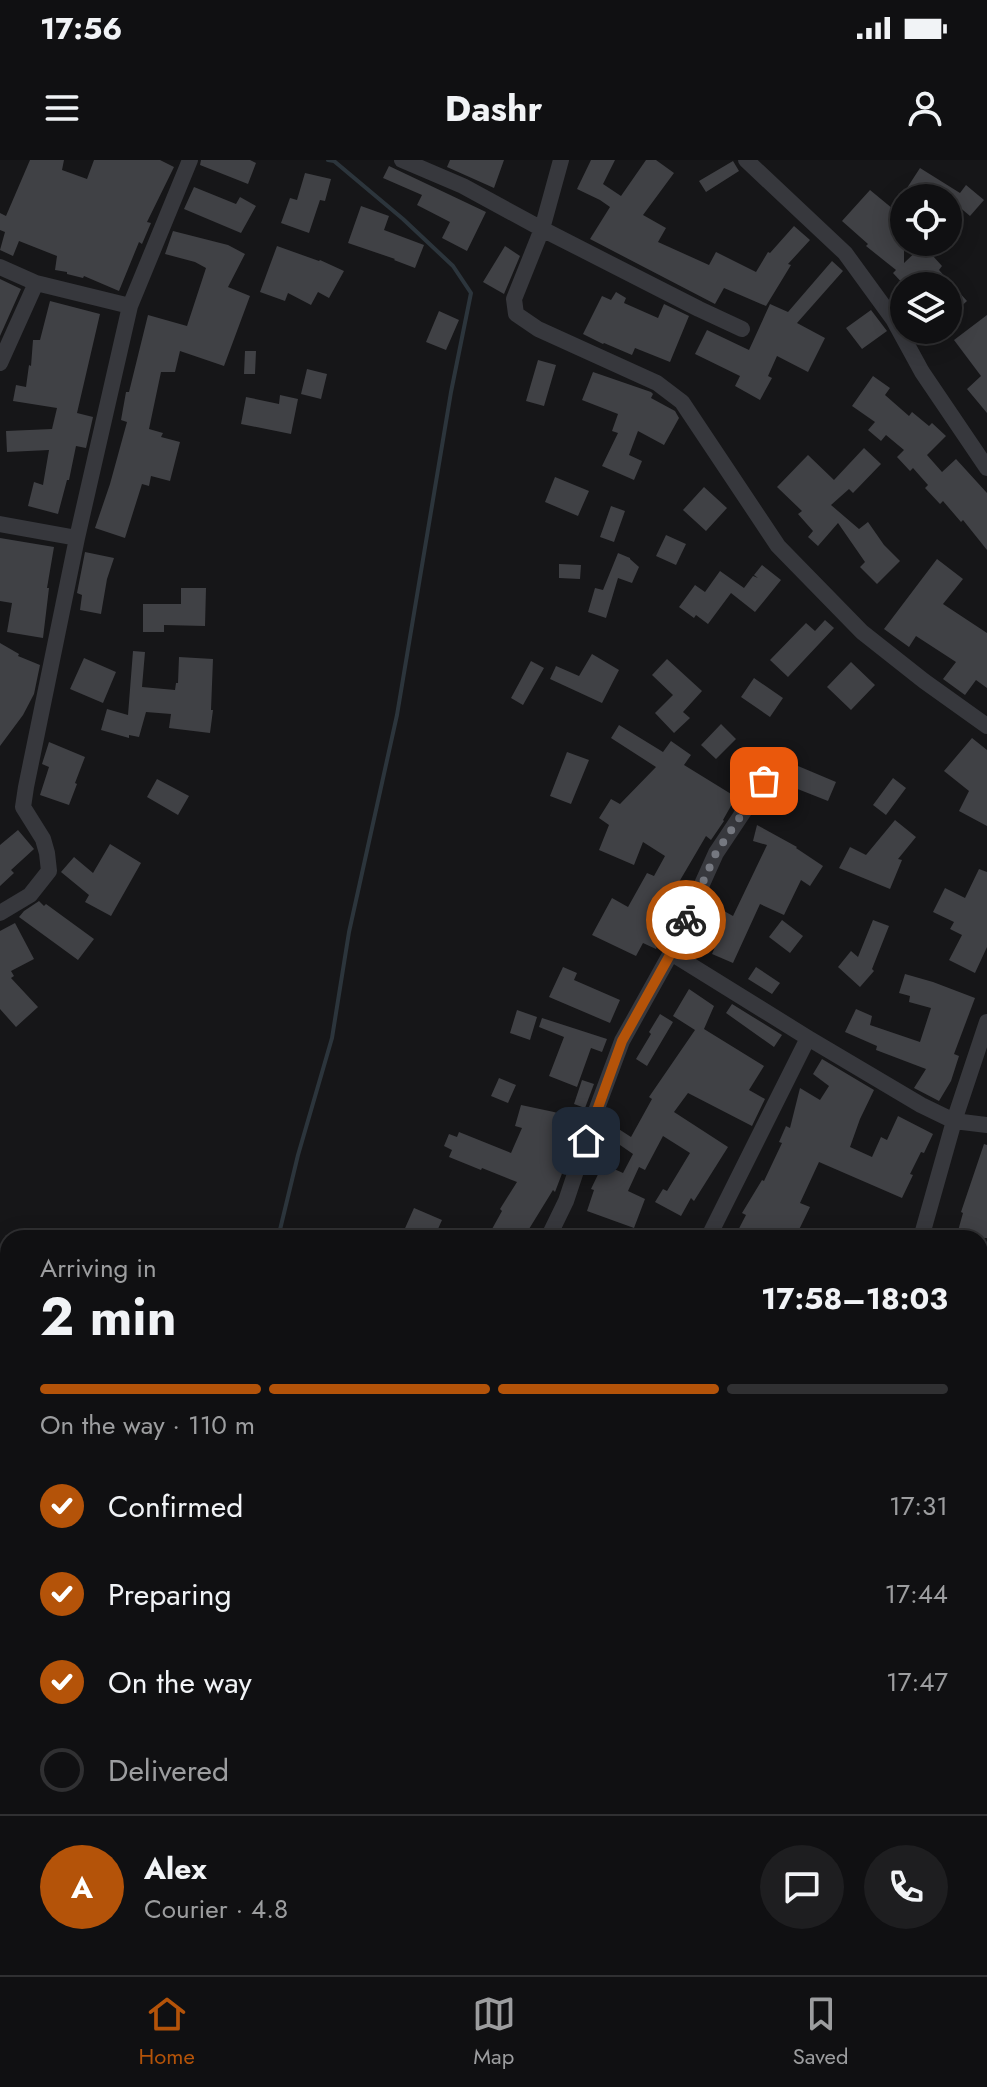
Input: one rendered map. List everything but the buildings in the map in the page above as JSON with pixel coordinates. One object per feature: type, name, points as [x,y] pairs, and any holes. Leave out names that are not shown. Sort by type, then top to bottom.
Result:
[{"type":"street","points":[[0,913],[30,895],[49,871],[43,839],[23,807],[26,787],[77,538],[130,306],[190,160]]},
{"type":"street","points":[[402,160],[463,186],[742,329]]},
{"type":"street","points":[[561,160],[542,229],[514,299],[516,314],[538,329],[672,392],[682,402],[778,546],[862,632],[987,726]]},
{"type":"street","points":[[746,160],[845,253],[893,319],[922,372],[987,468]]},
{"type":"street","points":[[0,267],[36,283],[130,306]]},
{"type":"street","points":[[0,363],[36,283]]},
{"type":"street","points":[[0,524],[77,538]]},
{"type":"street","points":[[552,1230],[566,1201],[622,1041],[671,953],[716,853],[764,781]]},
{"type":"street","points":[[671,953],[921,1105],[954,1121],[987,1125]]},
{"type":"street","points":[[923,1230],[954,1121],[987,1022]]},
{"type":"street","points":[[712,1230],[808,1038]]},
{"type":"waterway","points":[[280,1230],[332,1038],[349,932],[397,715],[451,392],[471,293],[453,266],[403,219],[334,161],[328,160]]},
{"type":"way so far","points":[[686,920],[716,853],[764,781]]},
{"type":"route","points":[[586,1141],[622,1041],[686,920]]}]
